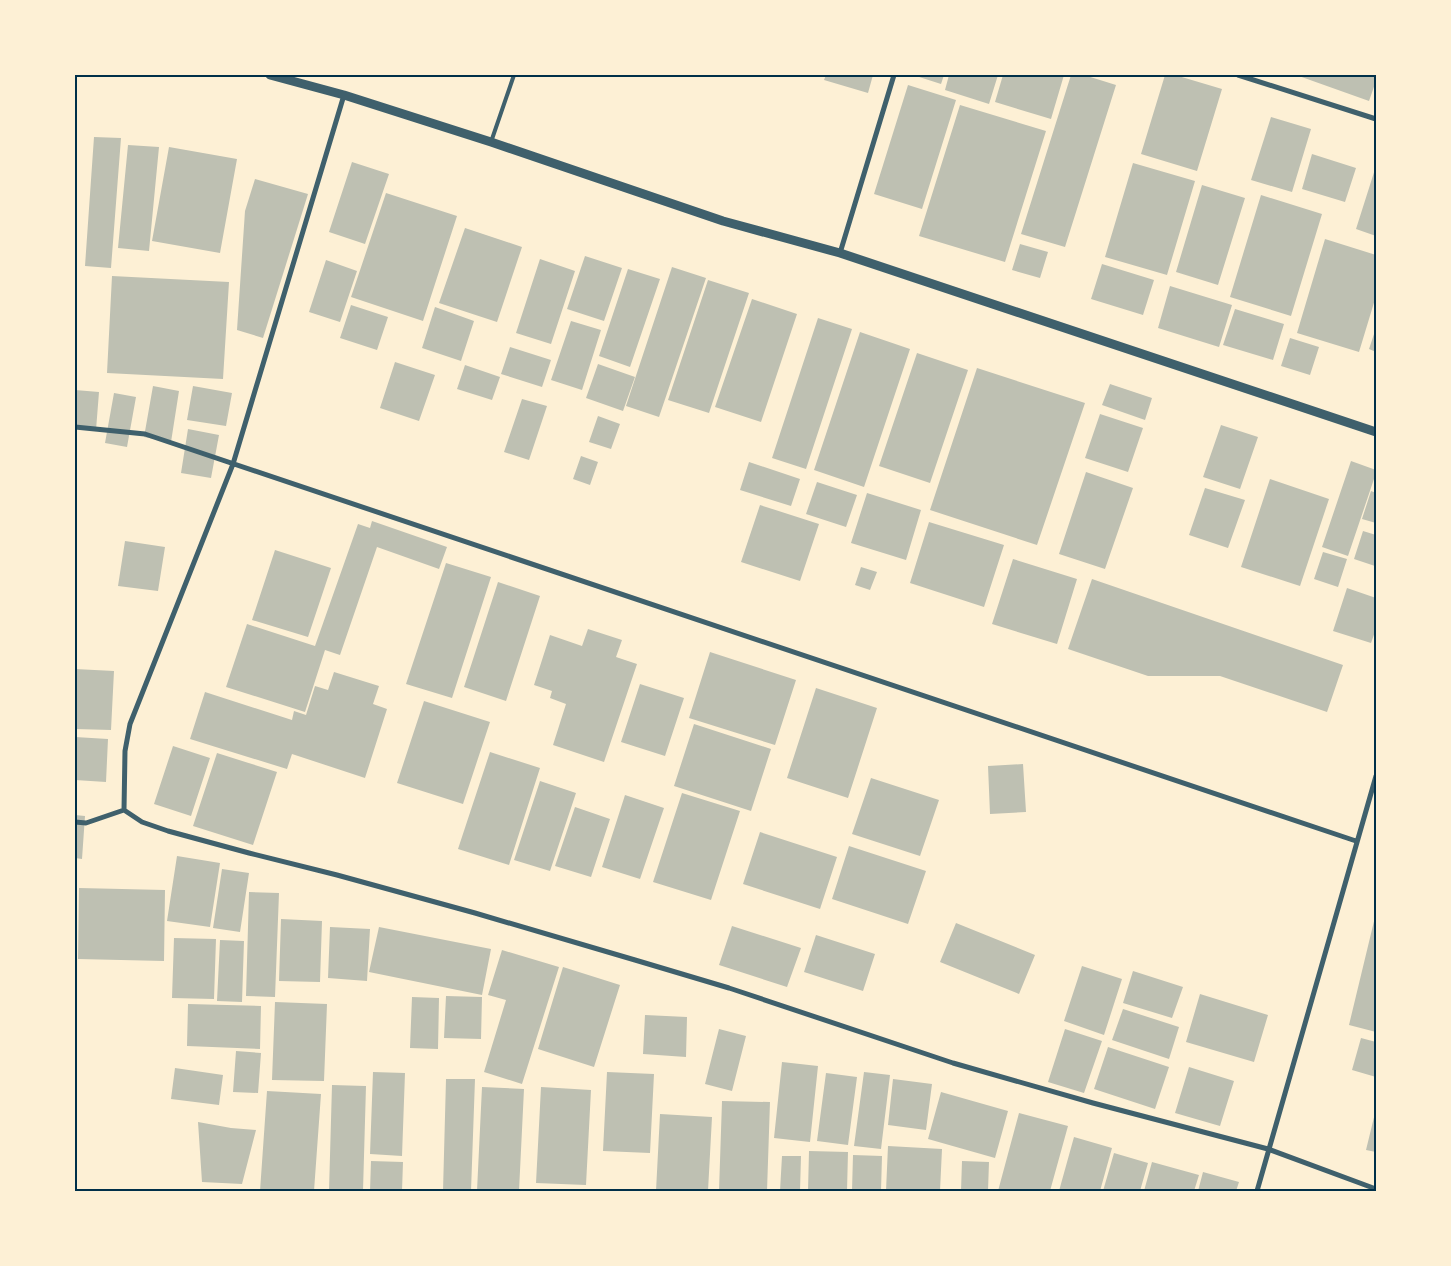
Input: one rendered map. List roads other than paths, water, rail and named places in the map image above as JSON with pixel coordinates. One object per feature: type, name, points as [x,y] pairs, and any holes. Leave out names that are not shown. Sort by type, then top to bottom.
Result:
[{"type":"street","points":[[270,75],[344,95],[491,142],[723,221],[840,254],[1376,432]]},
{"type":"street","points":[[840,254],[894,75]]},
{"type":"street","points":[[1238,75],[1376,119]]},
{"type":"street","points":[[124,810],[125,751],[130,724],[233,464],[344,95]]},
{"type":"street","points":[[75,427],[145,434],[1356,841]]},
{"type":"street","points":[[1257,1191],[1376,776]]},
{"type":"street","points":[[75,822],[86,823],[124,810]]},
{"type":"street","points":[[124,810],[142,822],[168,831],[475,913],[729,988],[953,1063],[1093,1103],[1268,1149],[1376,1188]]},
{"type":"lane","points":[[491,142],[514,75]]}]
